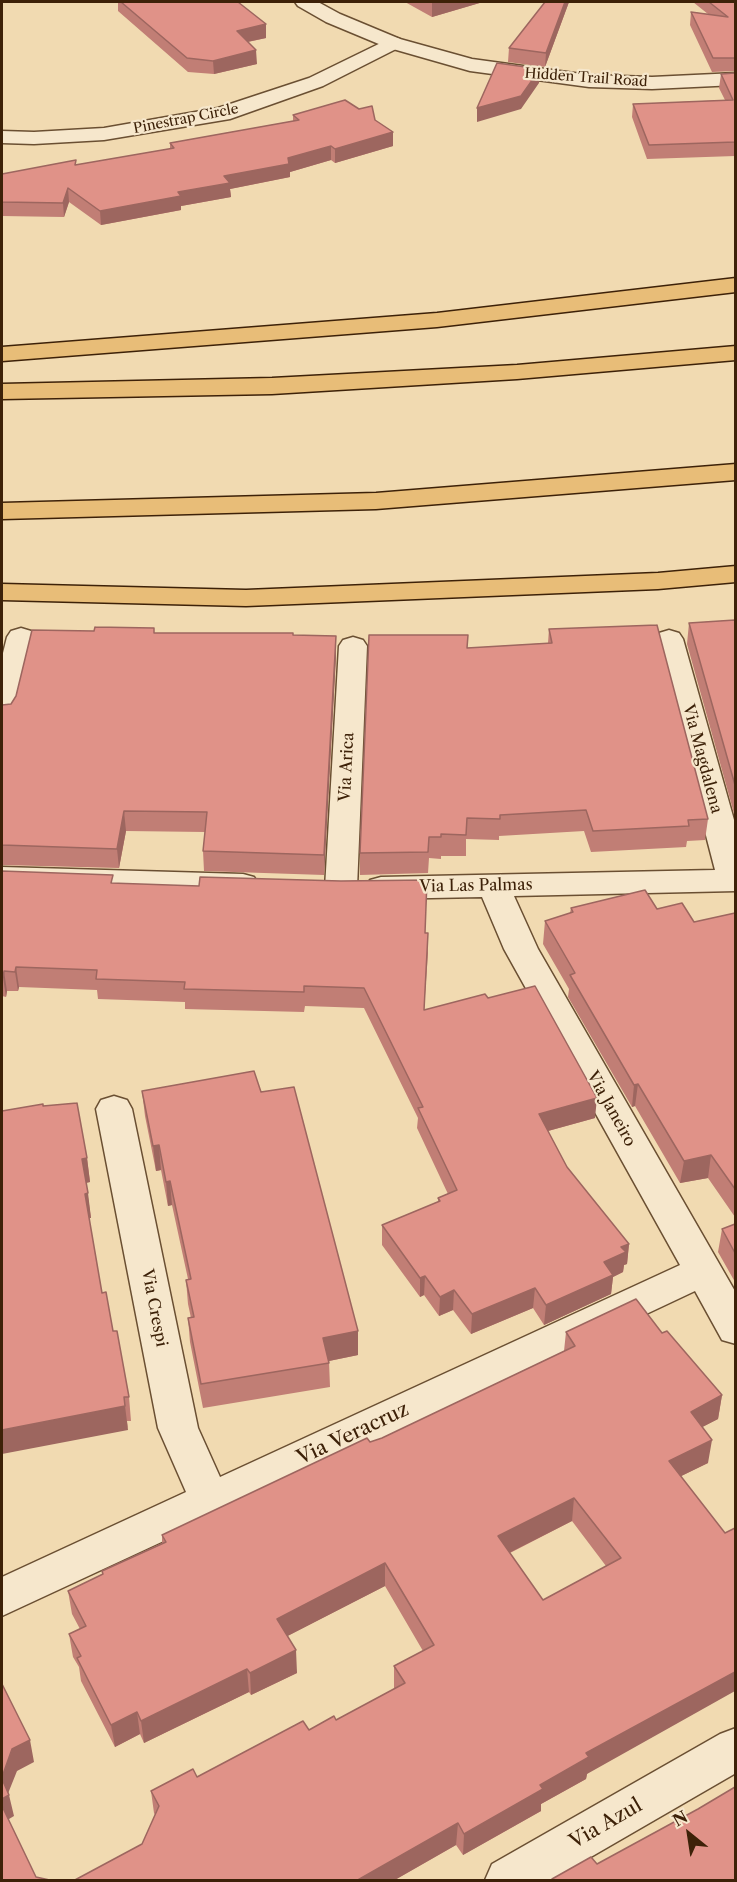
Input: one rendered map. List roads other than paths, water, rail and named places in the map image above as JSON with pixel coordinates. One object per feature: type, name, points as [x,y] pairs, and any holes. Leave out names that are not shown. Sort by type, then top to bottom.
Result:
[{"type":"highway","points":[[2,354],[437,320],[735,285]]},
{"type":"highway","points":[[2,392],[283,386],[517,372],[735,353]]},
{"type":"highway","points":[[2,511],[376,501],[735,472]]},
{"type":"highway","points":[[2,592],[246,598],[646,581],[735,574]]},
{"type":"street","name":"Hidden Trail Road","points":[[305,2],[333,18],[393,43],[470,64],[589,81],[652,83],[735,79]]},
{"type":"street","name":"Pinestrap Circle","points":[[2,137],[34,138],[104,134],[222,114],[316,82],[393,43]]},
{"type":"street","points":[[2,714],[21,636]]},
{"type":"street","name":"Via Magdalena","points":[[669,639],[735,880]]},
{"type":"street","name":"Via Arica","points":[[341,888],[353,646]]},
{"type":"street","points":[[2,878],[271,886]]},
{"type":"street","name":"Via Las Palmas","points":[[306,887],[494,886],[735,880]]},
{"type":"street","name":"Via Janeiro","points":[[494,886],[521,950],[735,1329]]},
{"type":"street","name":"Via Crespi","points":[[114,1109],[178,1428],[210,1501]]},
{"type":"street","name":"Via Veracruz","points":[[2,1596],[703,1270]]},
{"type":"street","name":"Via Azul","points":[[508,1881],[735,1749]]}]
